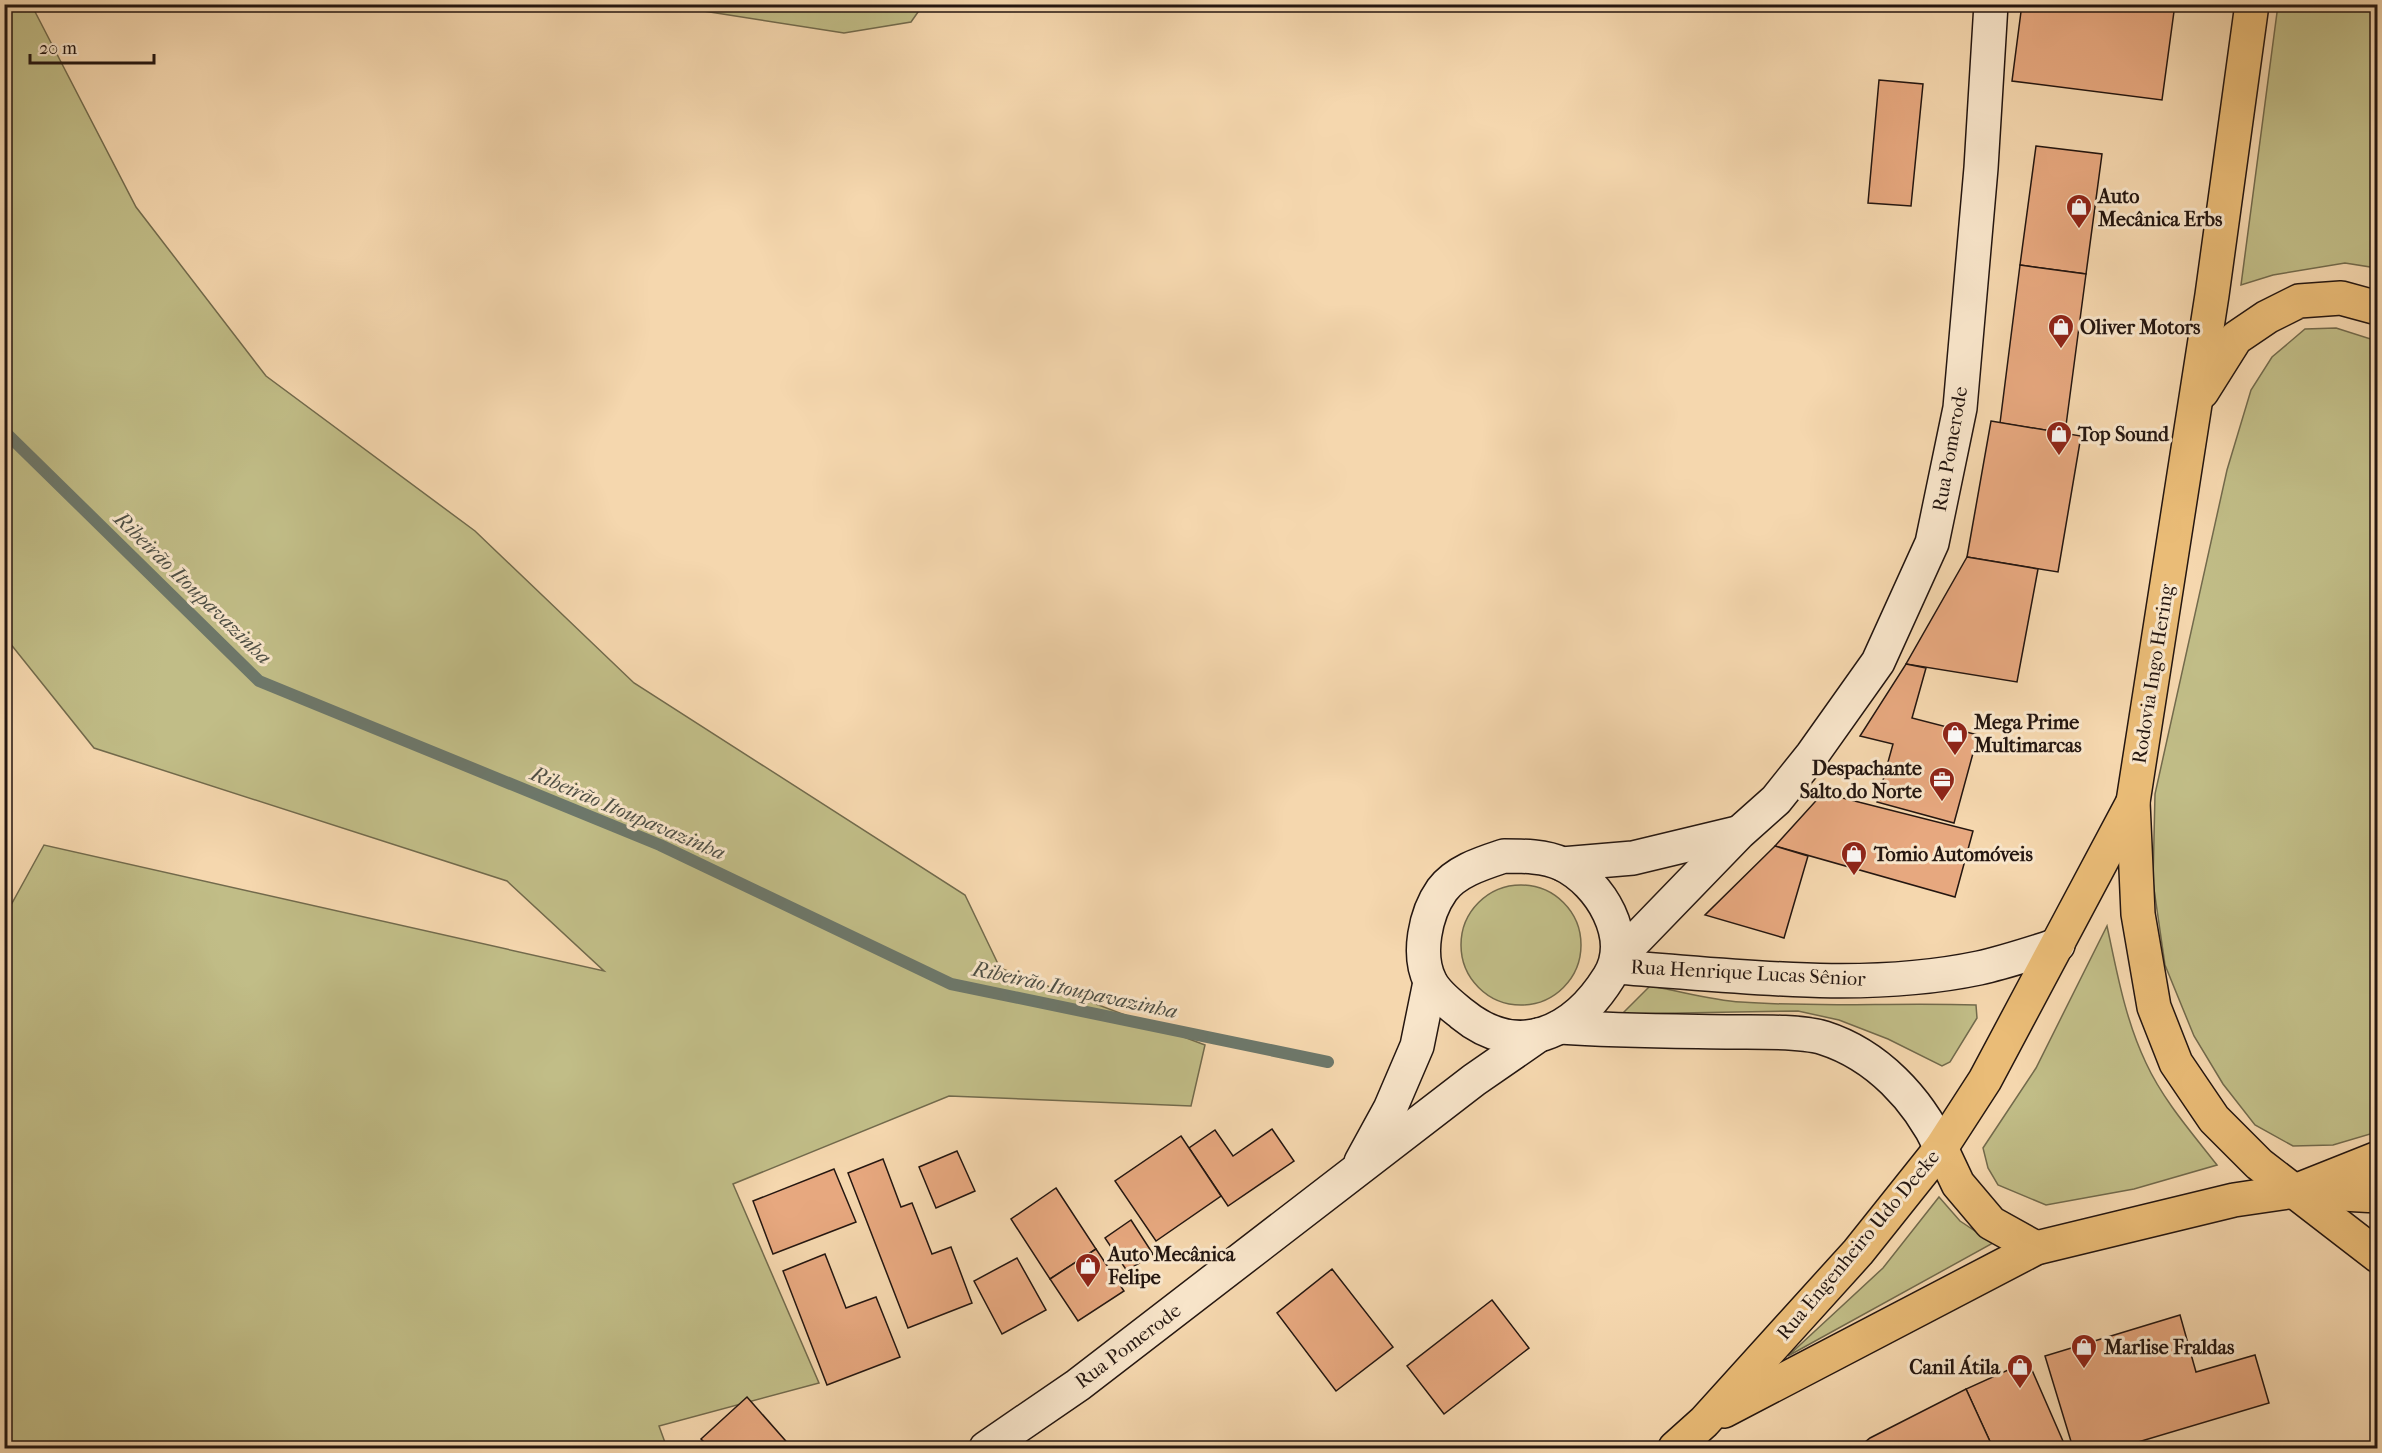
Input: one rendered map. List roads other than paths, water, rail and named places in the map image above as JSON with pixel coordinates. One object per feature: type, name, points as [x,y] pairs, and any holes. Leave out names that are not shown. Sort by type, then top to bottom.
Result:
[{"type":"main road","name":"Rodovia Ingo Hering","points":[[2252,4],[2195,403],[2133,802],[2138,914],[2154,1007],[2176,1063],[2214,1119],[2259,1164],[2378,1256]]},
{"type":"main road","points":[[2195,403],[2236,339],[2267,317],[2299,301],[2341,298],[2378,308]]},
{"type":"main road","name":"Rua Engenheiro Udo Deeke","points":[[1675,1449],[1704,1422],[1858,1252],[1941,1148],[1985,1080],[2133,802]]},
{"type":"main road","points":[[1941,1148],[1958,1184],[1991,1223],[2036,1248]]},
{"type":"main road","points":[[2295,1191],[2378,1158]]},
{"type":"main road","points":[[2295,1191],[2378,1196]]},
{"type":"main road","name":"Rua Engenheiro Udo Deeke","points":[[1704,1422],[2036,1248],[2234,1200],[2295,1191]]},
{"type":"street","name":"Rua Pomerode","points":[[1616,963],[1739,832],[1776,800],[1805,764],[1878,662],[1932,543],[1960,408],[1981,168],[1991,4]]},
{"type":"street","name":"Rua Pomerode","points":[[1562,864],[1633,858],[1739,832]]},
{"type":"street","points":[[1550,1031],[1578,1016],[1591,1002],[1616,963],[1615,924],[1595,890],[1562,864],[1533,857],[1504,856],[1473,866],[1442,889],[1427,921],[1424,951],[1430,982],[1448,1003],[1491,1033],[1518,1038],[1550,1031],[1761,1032],[1823,1038],[1858,1054],[1892,1078],[1929,1122],[1941,1148]]},
{"type":"street","name":"Rua Henrique Lucas Sênior","points":[[1616,963],[1822,980],[1908,978],[1979,968],[2058,945]]},
{"type":"street","name":"Rua Pomerode","points":[[1354,1174],[1390,1109],[1418,1047],[1430,982]]},
{"type":"street","name":"Rua Pomerode","points":[[986,1449],[1078,1385],[1474,1080],[1550,1031]]},
{"type":"waterway","name":"Ribeirão Itoupavazinha","points":[[4,431],[259,681],[660,845],[951,984],[1328,1062]]},
{"type":"place","name":"Auto Mecânica Erbs","points":[[2079,230]]},
{"type":"place","name":"Oliver Motors","points":[[2061,350]]},
{"type":"place","name":"Top Sound","points":[[2059,457]]},
{"type":"place","name":"Mega Prime Multimarcas","points":[[1955,757]]},
{"type":"place","name":"Despachante Salto do Norte","points":[[1942,803]]},
{"type":"place","name":"Tomio Automóveis","points":[[1854,877]]},
{"type":"place","name":"Auto Mecânica Felipe","points":[[1088,1289]]},
{"type":"place","name":"Marlise Fraldas","points":[[2084,1370]]},
{"type":"place","name":"Canil Átila","points":[[2020,1390]]}]
